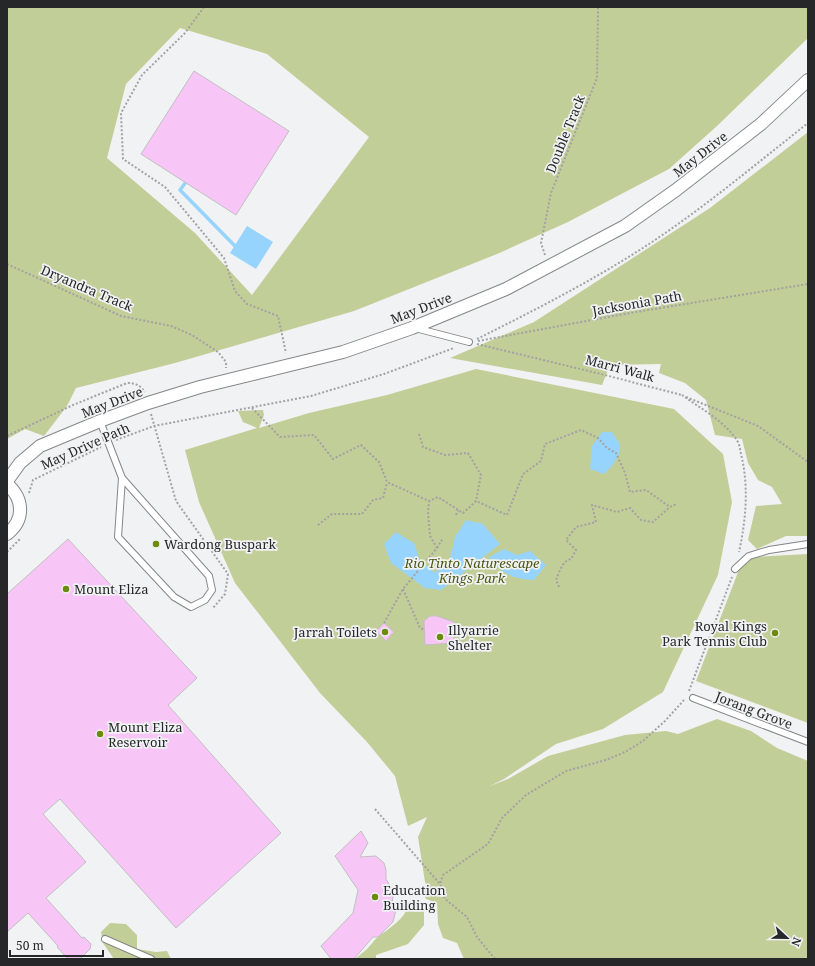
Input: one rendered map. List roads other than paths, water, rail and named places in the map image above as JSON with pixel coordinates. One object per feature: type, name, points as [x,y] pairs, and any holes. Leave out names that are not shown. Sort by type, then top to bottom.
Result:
[{"type":"street","name":"May Drive","points":[[7,481],[20,463],[40,446],[100,421],[148,403],[200,387],[343,352],[412,328],[506,289],[625,226],[761,124],[808,80]]},
{"type":"street","points":[[7,484],[14,490],[19,500],[20,510],[18,521],[12,530],[7,534]]},
{"type":"lane","points":[[412,328],[469,342]]},
{"type":"lane","points":[[100,421],[122,478],[209,576],[212,590],[205,600],[191,607],[174,597],[118,537],[122,478]]},
{"type":"lane","points":[[735,569],[749,556],[768,550],[808,544]]},
{"type":"lane","name":"Jorang Grove","points":[[693,698],[808,742]]},
{"type":"lane","points":[[105,939],[151,959]]},
{"type":"water","points":[[247,226],[273,242],[256,269],[230,253]]},
{"type":"water","points":[[602,432],[612,432],[620,447],[616,460],[604,474],[590,469],[592,446]]},
{"type":"water","points":[[466,520],[483,524],[500,544],[441,590],[425,588],[391,563],[384,544],[396,532],[415,544],[419,559],[435,573],[450,558],[455,537]]},
{"type":"water","points":[[504,549],[517,555],[530,551],[546,565],[534,580],[514,577],[499,568],[489,557]]},
{"type":"waterway","points":[[186,182],[180,190],[235,246]]},
{"type":"place","name":"Wardong Buspark","points":[[156,544]]},
{"type":"place","name":"Mount Eliza","points":[[66,589]]},
{"type":"place","name":"Jarrah Toilets","points":[[385,632]]},
{"type":"place","name":"Royal Kings Park Tennis Club","points":[[775,633]]},
{"type":"place","name":"Illyarrie Shelter","points":[[440,637]]},
{"type":"place","name":"Mount Eliza Reservoir","points":[[100,734]]},
{"type":"place","name":"Education Building","points":[[375,897]]},
{"type":"park label","name":"Rio Tinto Naturescape Kings Park","points":[[472,570]]}]
